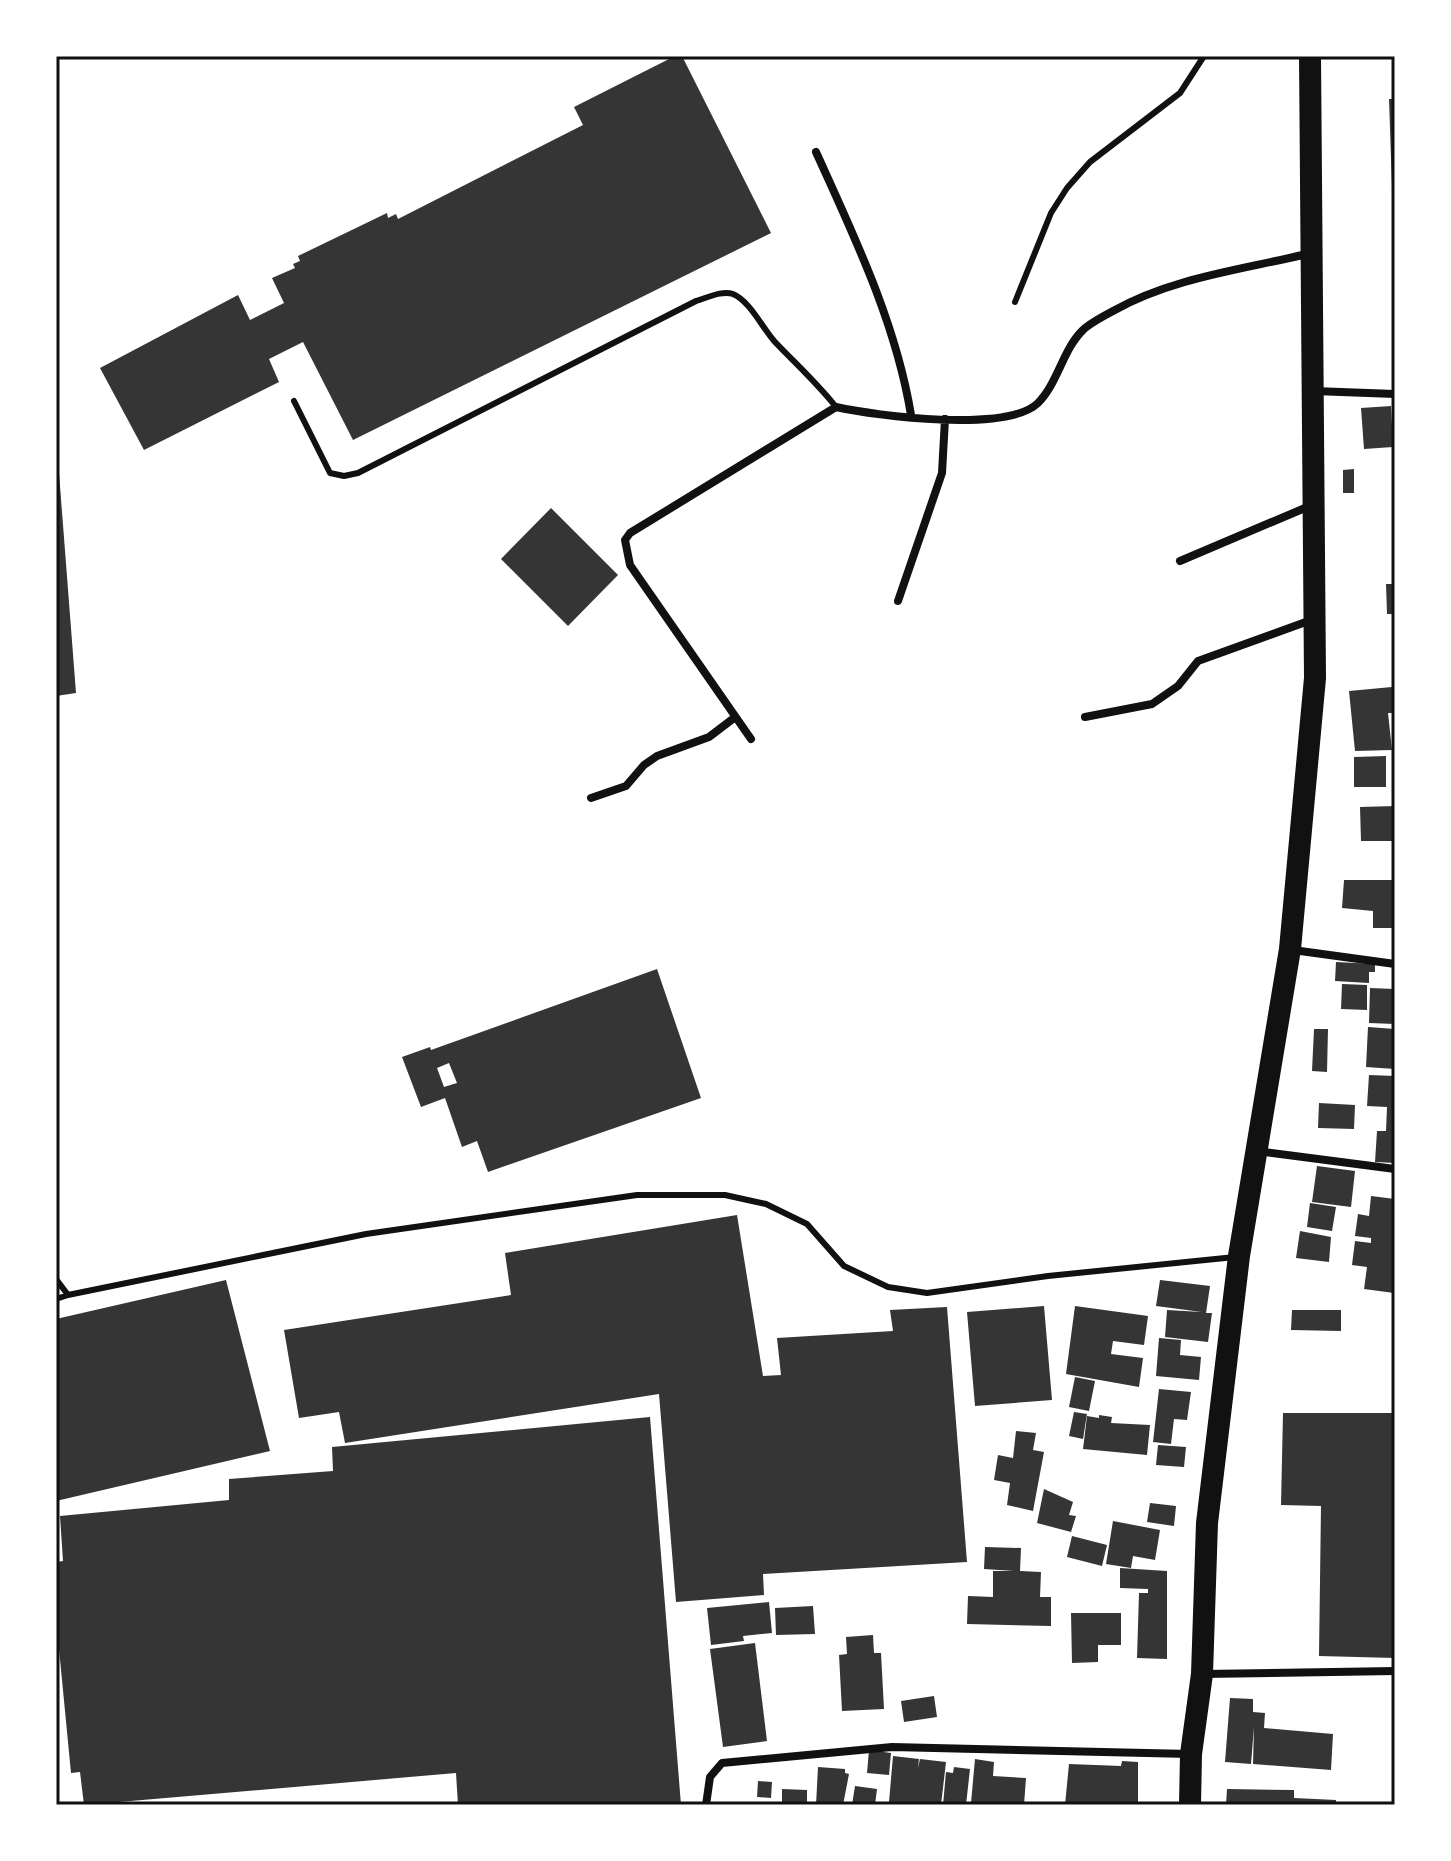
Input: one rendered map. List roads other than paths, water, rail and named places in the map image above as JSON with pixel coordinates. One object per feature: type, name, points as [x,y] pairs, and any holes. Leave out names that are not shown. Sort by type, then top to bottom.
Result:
[{"type":"highway","points":[[1190,1805],[1191,1754],[1202,1674],[1207,1523],[1239,1256],[1290,949],[1315,678],[1310,56]]},
{"type":"street","points":[[816,152],[869,275],[905,376],[911,415]]},
{"type":"street","points":[[751,739],[630,565],[625,540],[630,533],[836,407],[864,413],[972,421],[1004,417],[1037,404],[1082,331],[1116,310],[1177,286],[1312,253]]},
{"type":"street","points":[[1313,391],[1395,394]]},
{"type":"street","points":[[898,601],[942,473],[945,419]]},
{"type":"street","points":[[1180,561],[1314,504]]},
{"type":"street","points":[[1085,717],[1152,704],[1178,686],[1198,661],[1315,619]]},
{"type":"street","points":[[591,798],[626,786],[644,765],[657,756],[709,737],[734,718]]},
{"type":"street","points":[[1290,949],[1395,964]]},
{"type":"street","points":[[1256,1151],[1395,1169]]},
{"type":"street","points":[[1202,1674],[1395,1671]]},
{"type":"street","points":[[706,1805],[710,1777],[716,1767],[775,1758],[892,1747],[1191,1754]]},
{"type":"lane","points":[[432,56],[497,56]]},
{"type":"lane","points":[[1015,302],[1051,213],[1067,188],[1090,162],[1180,93],[1204,56]]},
{"type":"lane","points":[[294,401],[330,473],[344,476],[358,473],[696,301],[722,293],[734,295],[744,304],[777,344],[812,376],[836,407]]},
{"type":"lane","points":[[56,1299],[366,1234],[637,1195],[725,1195],[766,1204],[807,1224],[844,1266],[888,1287],[927,1293],[1048,1276],[1239,1256]]},
{"type":"lane","points":[[56,1279],[68,1295]]}]
